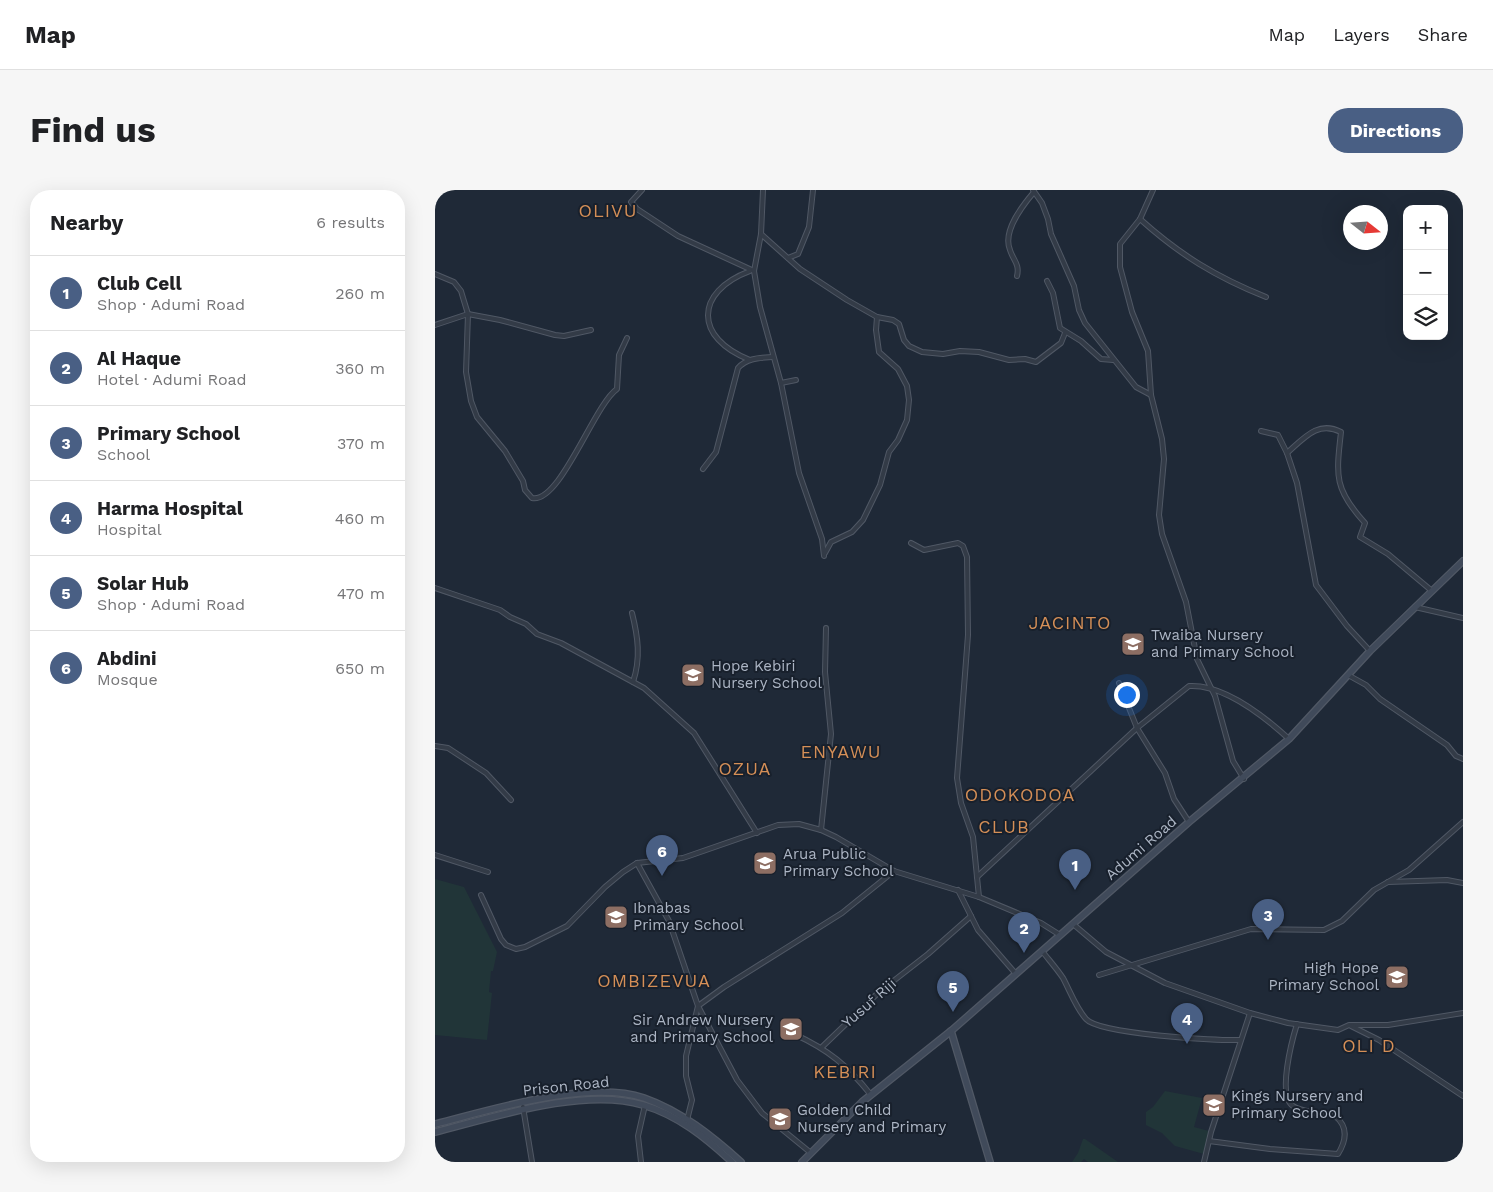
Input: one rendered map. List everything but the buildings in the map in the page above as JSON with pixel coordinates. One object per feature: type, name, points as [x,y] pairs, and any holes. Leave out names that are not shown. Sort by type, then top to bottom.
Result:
[{"type":"main road","name":"Adumi Road","points":[[802,1162],[871,1095],[951,1031],[1189,822],[1289,739],[1370,651],[1463,561]]},
{"type":"main road","points":[[951,1031],[990,1162]]},
{"type":"main road","name":"Prison Road","points":[[435,1124],[522,1102],[612,1092],[643,1098],[671,1110],[732,1162]]},
{"type":"main road","name":"Prison Road","points":[[435,1132],[523,1110],[600,1099],[614,1099],[645,1105],[707,1132],[741,1162]]},
{"type":"street","points":[[642,190],[631,202],[637,209],[678,236],[752,271]]},
{"type":"street","points":[[763,190],[761,234],[752,271],[772,357],[781,383],[793,448],[822,540],[824,556],[827,546],[831,542],[852,532],[863,520],[881,485],[889,452],[901,435],[907,420],[909,400],[907,386],[898,369],[879,352],[876,330],[877,317]]},
{"type":"street","points":[[788,258],[798,254],[806,239],[813,190]]},
{"type":"street","points":[[1153,190],[1140,219],[1120,244],[1120,267],[1126,294],[1148,352],[1151,395],[1164,450],[1159,515],[1162,534],[1186,602],[1197,659],[1211,689],[1233,761],[1243,779]]},
{"type":"street","points":[[1017,276],[1016,261],[1010,251],[1010,236],[1021,208],[1034,191],[1048,219],[1051,234],[1074,286],[1079,310],[1085,323],[1136,387],[1151,395]]},
{"type":"street","points":[[1140,219],[1181,254],[1208,271],[1266,297]]},
{"type":"street","points":[[761,234],[800,269],[847,300],[877,317],[893,320],[899,324],[904,340],[909,346],[931,354],[979,352],[1009,360],[1025,359],[1036,362],[1061,343],[1065,333]]},
{"type":"street","points":[[750,360],[726,349],[716,340],[707,318],[708,309],[719,290],[727,281],[752,271]]},
{"type":"street","points":[[435,274],[454,282],[461,292],[468,314],[466,372],[471,401],[486,430],[505,451],[523,481],[528,496],[536,499],[550,488],[565,470],[582,445],[592,420],[604,401],[617,389],[619,355],[627,338]]},
{"type":"street","points":[[1047,281],[1054,299],[1057,324],[1065,333],[1081,341],[1101,359],[1113,360]]},
{"type":"street","points":[[435,325],[468,314],[500,320],[555,336],[591,330]]},
{"type":"street","points":[[703,469],[716,452],[738,368],[750,360],[772,357]]},
{"type":"street","points":[[781,383],[796,380]]},
{"type":"street","points":[[1287,453],[1314,430],[1321,428],[1334,429],[1341,432],[1338,469],[1339,486],[1345,501],[1365,523],[1360,537],[1388,554],[1432,591]]},
{"type":"street","points":[[1261,431],[1278,435],[1287,453],[1297,483],[1316,585],[1347,626],[1370,651]]},
{"type":"street","points":[[911,543],[924,550],[958,544],[963,546],[967,557],[968,635],[957,778],[961,803],[973,837],[979,897]]},
{"type":"street","points":[[435,588],[500,610],[526,624],[537,634],[561,643],[633,682],[655,697],[694,733],[757,833]]},
{"type":"street","points":[[1415,607],[1463,618]]},
{"type":"street","points":[[632,613],[639,647],[639,660],[633,682]]},
{"type":"street","points":[[821,830],[831,725],[825,672],[826,628]]},
{"type":"street","points":[[1348,675],[1366,685],[1380,699],[1447,746],[1456,756],[1463,759]]},
{"type":"street","points":[[1119,683],[1137,728],[1165,773],[1174,799],[1189,822]]},
{"type":"street","points":[[977,877],[1137,728],[1189,686],[1211,689],[1263,716],[1289,739]]},
{"type":"street","points":[[435,746],[448,748],[486,772],[511,800]]},
{"type":"street","points":[[1099,975],[1251,929],[1324,930],[1342,921],[1373,890],[1409,870],[1463,822]]},
{"type":"street","points":[[481,895],[501,939],[506,945],[516,949],[525,947],[567,926],[605,886],[637,863],[683,858],[778,825],[799,824],[821,830],[894,871],[979,897],[1041,923],[1060,935]]},
{"type":"street","points":[[435,855],[488,872]]},
{"type":"street","points":[[637,863],[669,920],[698,1006],[737,1080],[762,1113],[811,1153]]},
{"type":"street","points":[[686,1122],[692,1100],[687,1076],[686,1056],[698,1006],[724,987],[843,913],[894,871]]},
{"type":"street","points":[[1386,882],[1447,880],[1463,883]]},
{"type":"street","points":[[958,890],[971,916],[990,945],[1016,974]]},
{"type":"street","name":"Yusuf Riji","points":[[822,1046],[878,993],[928,954],[971,916]]},
{"type":"street","points":[[1073,924],[1106,952],[1165,983],[1250,1013],[1297,1024],[1338,1030],[1349,1025],[1388,1025],[1463,1013]]},
{"type":"street","points":[[1042,951],[1062,976],[1083,1015],[1090,1022],[1106,1027],[1177,1037],[1240,1040]]},
{"type":"street","points":[[1204,1162],[1240,1040],[1250,1013]]},
{"type":"street","points":[[1209,1141],[1270,1149],[1338,1154],[1345,1143],[1345,1133],[1340,1120],[1335,1116],[1293,1107],[1289,1100],[1287,1071],[1297,1024]]},
{"type":"street","points":[[1349,1025],[1379,1040],[1463,1096]]},
{"type":"street","points":[[794,1034],[822,1046],[851,1069],[871,1095]]},
{"type":"street","points":[[522,1102],[532,1162]]},
{"type":"street","points":[[641,1162],[638,1136],[645,1105]]},
{"type":"green space","points":[[435,879],[464,887],[497,952],[493,971],[491,971],[489,992],[492,993],[487,1040],[435,1035]]},
{"type":"green space","points":[[1165,1091],[1202,1098],[1194,1127],[1209,1131],[1204,1154],[1175,1146],[1162,1133],[1146,1125],[1146,1112],[1153,1107]]},
{"type":"green space","points":[[1083,1139],[1118,1162],[1088,1162],[1084,1159],[1081,1162],[1072,1162],[1078,1153]]},
{"type":"place","name":"Twaiba Nursery and Primary School","points":[[1133,644]]},
{"type":"place","name":"Hope Kebiri Nursery School","points":[[693,675]]},
{"type":"place","name":"Arua Public Primary School","points":[[765,863]]},
{"type":"place","name":"Abdini","points":[[662,876]]},
{"type":"place","name":"Club Cell","points":[[1075,890]]},
{"type":"place","name":"Ibnabas Primary School","points":[[616,917]]},
{"type":"place","name":"Primary School","points":[[1268,940]]},
{"type":"place","name":"Al Haque","points":[[1024,953]]},
{"type":"place","name":"High Hope Primary School","points":[[1397,977]]},
{"type":"place","name":"Solar Hub","points":[[953,1012]]},
{"type":"place","name":"Sir Andrew Nursery and Primary School","points":[[791,1029]]},
{"type":"place","name":"Harma Hospital","points":[[1187,1044]]},
{"type":"place","name":"Kings Nursery and Primary School","points":[[1214,1105]]},
{"type":"place","name":"Golden Child Nursery and Primary","points":[[780,1119]]},
{"type":"district","name":"OLIVU","points":[[608,211]]},
{"type":"district","name":"JACINTO","points":[[1070,623]]},
{"type":"district","name":"ENYAWU","points":[[841,752]]},
{"type":"district","name":"OZUA","points":[[745,769]]},
{"type":"district","name":"ODOKODOA","points":[[1020,795]]},
{"type":"district","name":"CLUB","points":[[1004,827]]},
{"type":"district","name":"OMBIZEVUA","points":[[654,981]]},
{"type":"district","name":"OLI D","points":[[1369,1046]]},
{"type":"district","name":"KEBIRI","points":[[845,1072]]}]
